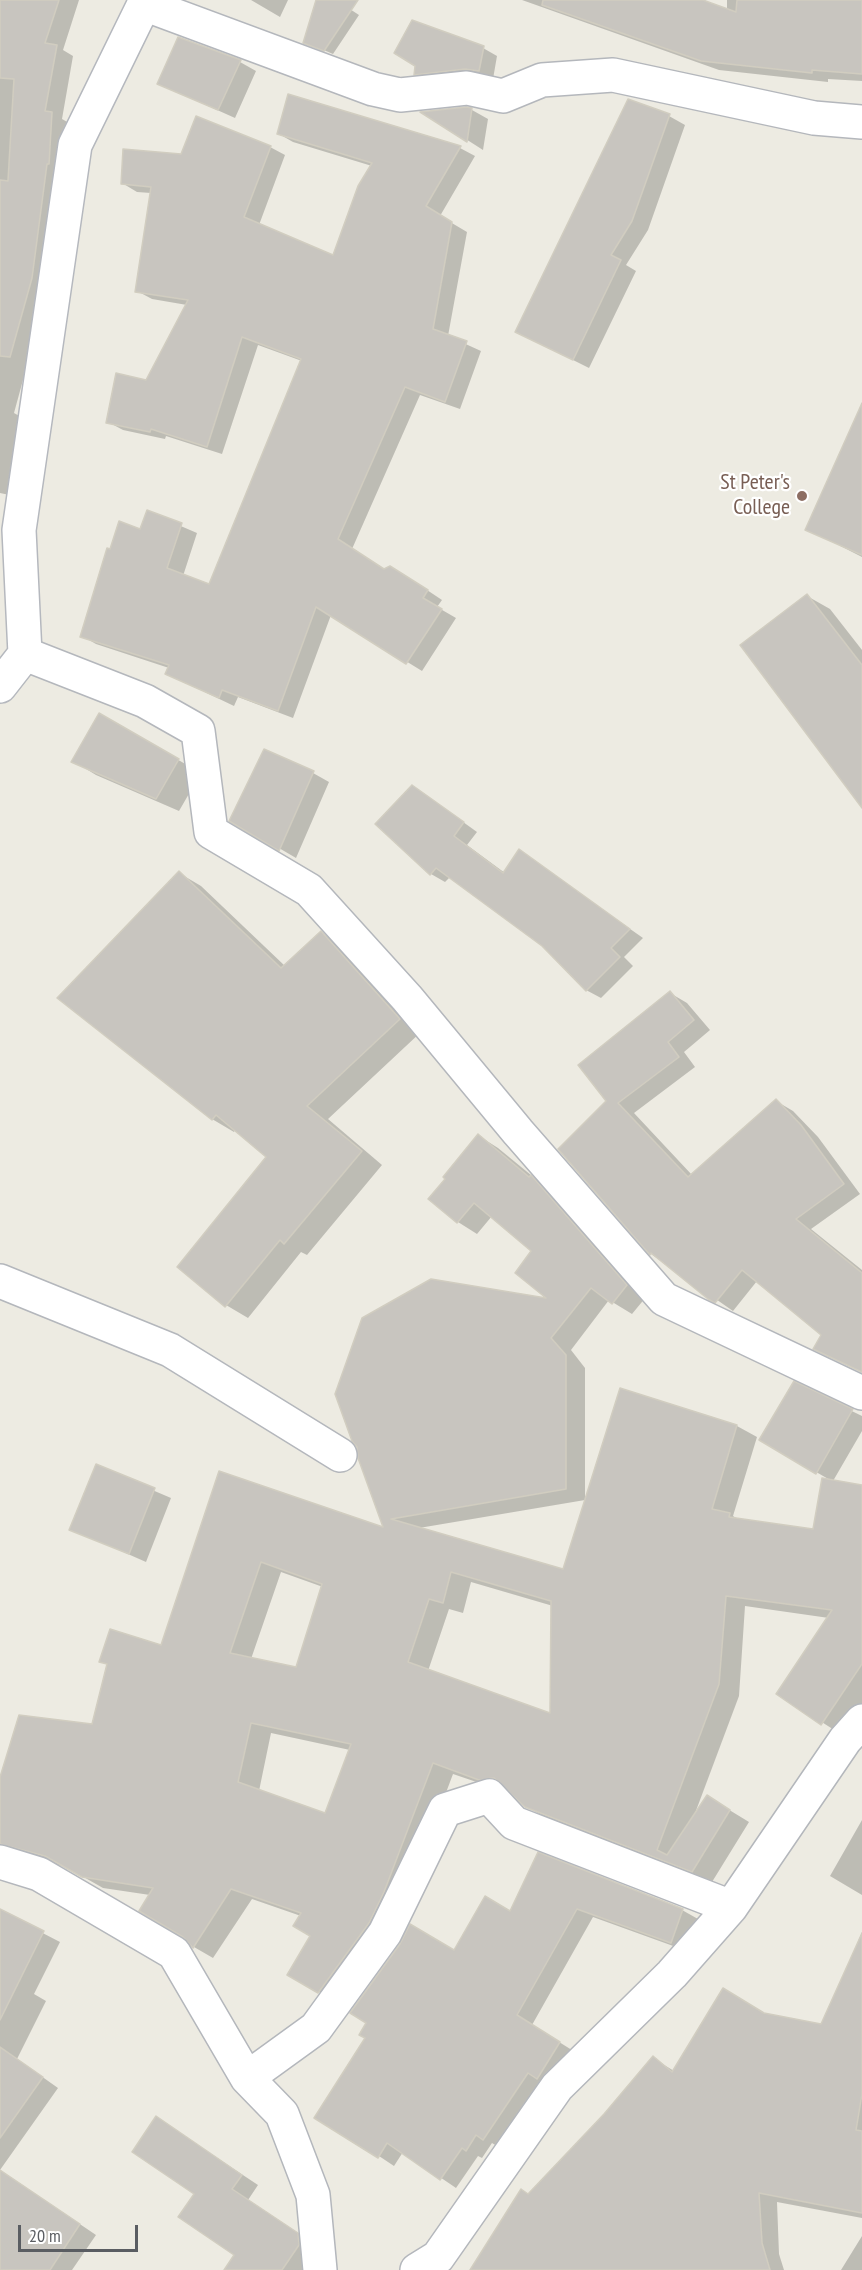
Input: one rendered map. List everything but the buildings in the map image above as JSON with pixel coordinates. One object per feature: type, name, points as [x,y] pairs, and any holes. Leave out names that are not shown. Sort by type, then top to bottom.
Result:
[{"type":"street","points":[[0,686],[24,654],[19,530],[75,145],[145,2],[373,89],[400,95],[467,88],[504,96],[542,80],[613,75],[813,118],[862,122]]},
{"type":"street","points":[[24,654],[145,701],[198,731],[211,832],[309,890],[407,998],[518,1132],[664,1299],[862,1393]]},
{"type":"street","points":[[0,1281],[170,1350],[340,1455]]},
{"type":"street","points":[[417,2270],[438,2257],[557,2087],[672,1974],[731,1908],[845,1740],[862,1721]]},
{"type":"street","points":[[247,2078],[316,2028],[385,1933],[445,1810],[489,1796],[514,1823],[731,1908]]},
{"type":"street","points":[[0,1862],[39,1874],[174,1953],[247,2078],[282,2114],[313,2195],[320,2270]]},
{"type":"place","name":"St Peter's College","points":[[802,496]]}]
